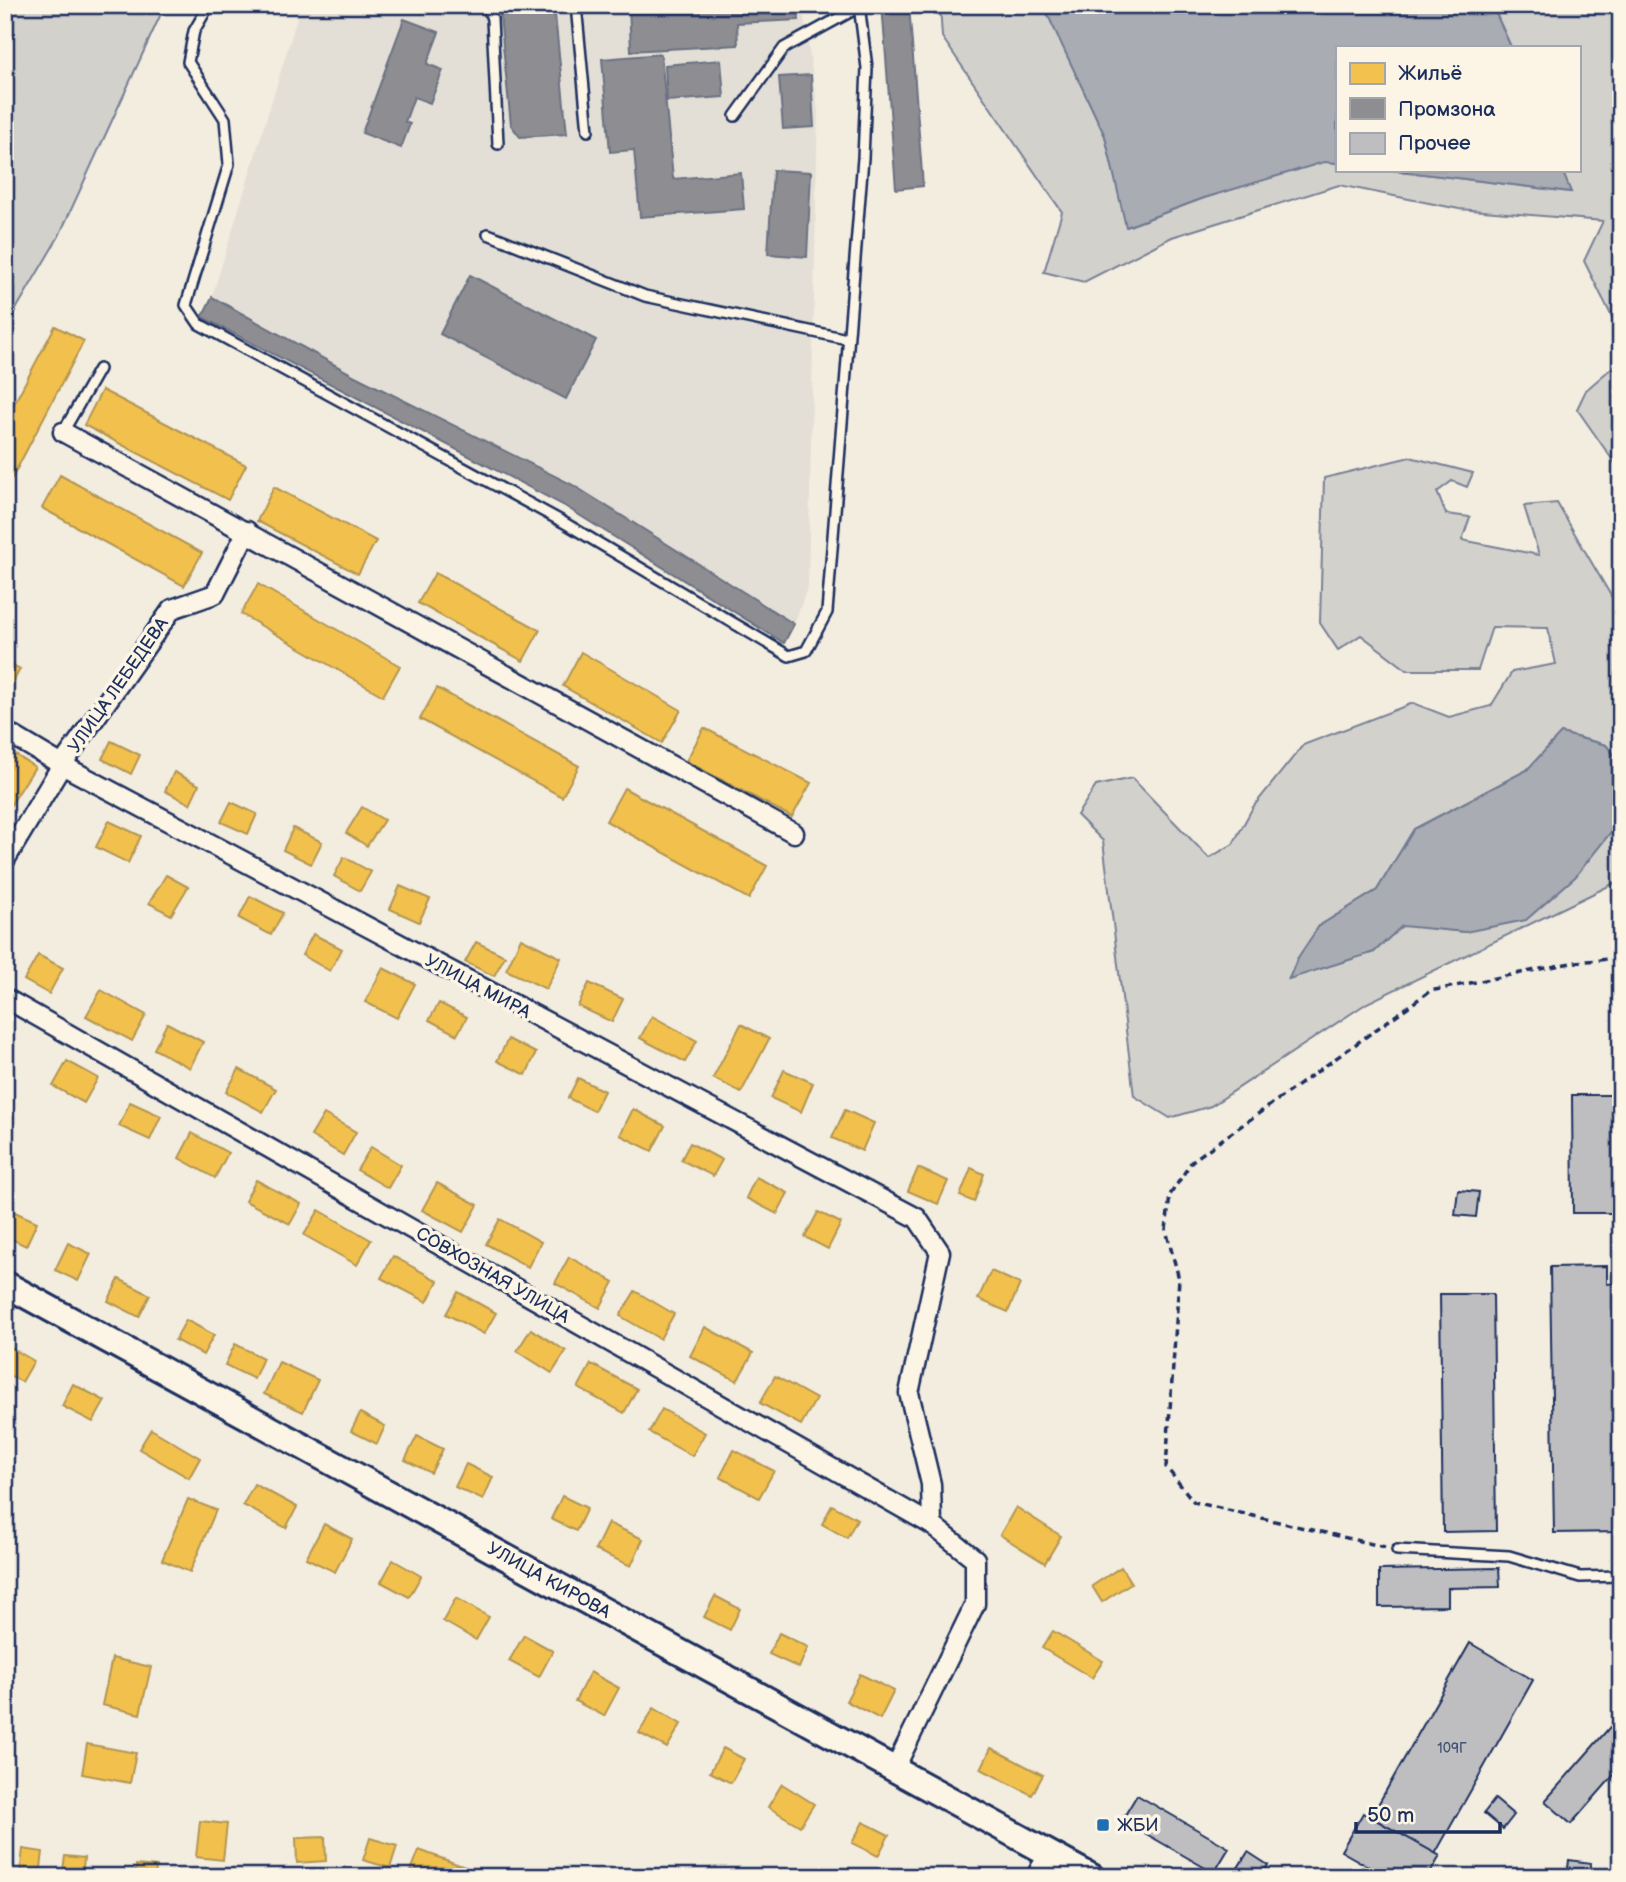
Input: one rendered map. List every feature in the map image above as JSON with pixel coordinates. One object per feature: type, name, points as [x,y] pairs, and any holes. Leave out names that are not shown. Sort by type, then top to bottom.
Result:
[{"type":"street","points":[[63,432],[794,833]]},
{"type":"street","name":"УЛИЦА ЛЕБЕДЕВА","points":[[5,860],[62,765],[172,608],[215,594],[247,531]]},
{"type":"street","name":"УЛИЦА МИРА","points":[[5,731],[62,765],[917,1218],[940,1252],[909,1393],[931,1484],[932,1525]]},
{"type":"street","name":"СОВХОЗНАЯ УЛИЦА","points":[[5,998],[932,1525],[975,1559],[975,1604],[895,1768]]},
{"type":"street","name":"УЛИЦА КИРОВА","points":[[5,1284],[1092,1877]]},
{"type":"street","points":[[1037,1877],[1048,1853]]},
{"type":"lane","points":[[209,5],[194,31],[188,62],[192,73],[225,119],[229,164],[186,305],[199,324],[563,522],[789,656],[806,651],[827,612],[867,68],[859,6],[784,48],[735,116]]},
{"type":"lane","points":[[487,5],[492,19],[498,144]]},
{"type":"lane","points":[[576,5],[588,131]]},
{"type":"lane","points":[[488,234],[645,296],[848,339]]},
{"type":"lane","points":[[63,432],[99,369]]},
{"type":"lane","points":[[1397,1550],[1509,1556],[1580,1577],[1621,1576]]},
{"type":"path","points":[[1397,1550],[1194,1502],[1167,1466],[1179,1279],[1166,1230],[1170,1195],[1192,1161],[1430,992],[1576,962],[1621,958]]},
{"type":"shaded area","points":[[5,5],[165,5],[59,236],[5,328]]},
{"type":"shaded area","points":[[301,5],[802,5],[818,110],[808,586],[794,624],[573,485],[353,375],[212,297]]},
{"type":"shaded area","points":[[940,5],[1042,5],[1046,9],[1105,136],[1127,227],[1204,198],[1324,161],[1336,163],[1336,172],[1407,172],[1570,192],[1563,172],[1580,172],[1580,46],[1511,46],[1492,5],[1621,5],[1621,335],[1584,261],[1603,221],[1459,209],[1339,185],[1172,237],[1084,282],[1044,272],[1062,212],[942,37]]},
{"type":"shaded area","points":[[1043,5],[1492,5],[1511,46],[1336,46],[1336,163],[1324,162],[1204,198],[1126,227],[1105,136]]},
{"type":"shaded area","points":[[1407,172],[1563,172],[1571,192]]},
{"type":"shaded area","points":[[1621,360],[1621,472],[1577,409],[1586,390]]},
{"type":"shaded area","points":[[1410,457],[1473,473],[1467,487],[1452,481],[1437,492],[1446,514],[1470,517],[1462,540],[1539,555],[1524,506],[1557,503],[1621,613],[1621,763],[1606,745],[1561,733],[1527,770],[1414,829],[1377,890],[1319,926],[1289,978],[1374,952],[1402,925],[1465,932],[1575,877],[1614,828],[1621,814],[1621,880],[1367,1003],[1211,1106],[1170,1118],[1134,1096],[1103,841],[1077,815],[1096,786],[1132,778],[1209,858],[1233,844],[1253,807],[1303,745],[1413,703],[1449,717],[1491,706],[1512,672],[1556,664],[1548,628],[1492,627],[1478,670],[1407,670],[1361,635],[1338,650],[1320,623],[1324,478]]},
{"type":"shaded area","points":[[1561,733],[1606,745],[1621,763],[1621,814],[1614,828],[1575,877],[1526,920],[1465,932],[1402,926],[1374,952],[1289,979],[1297,959],[1319,926],[1377,890],[1414,829],[1527,770]]},
{"type":"building: Жильё","points":[[55,326],[84,341],[12,478],[5,474],[5,421]]},
{"type":"building: Жильё","points":[[102,390],[246,465],[228,500],[84,425]]},
{"type":"building: Жильё","points":[[60,475],[202,553],[184,586],[42,508]]},
{"type":"building: Жильё","points":[[274,487],[376,541],[358,574],[257,521]]},
{"type":"building: Жильё","points":[[435,573],[540,630],[523,661],[418,603]]},
{"type":"building: Жильё","points":[[258,584],[400,666],[383,696],[241,614]]},
{"type":"building: Жильё","points":[[581,652],[681,710],[662,743],[563,686]]},
{"type":"building: Жильё","points":[[5,661],[20,669],[5,698]]},
{"type":"building: Жильё","points":[[437,688],[579,766],[562,797],[420,719]]},
{"type":"building: Жильё","points":[[704,728],[811,783],[792,817],[686,761]]},
{"type":"building: Жильё","points":[[111,741],[140,755],[131,774],[102,759]]},
{"type":"building: Жильё","points":[[5,748],[35,767],[5,814],[6,770]]},
{"type":"building: Жильё","points":[[174,772],[199,785],[190,804],[165,791]]},
{"type":"building: Жильё","points":[[624,788],[767,866],[749,899],[606,821]]},
{"type":"building: Жильё","points":[[231,802],[257,814],[248,834],[221,822]]},
{"type":"building: Жильё","points":[[362,807],[384,820],[367,846],[346,833]]},
{"type":"building: Жильё","points":[[109,821],[141,836],[128,863],[96,847]]},
{"type":"building: Жильё","points":[[293,828],[322,842],[311,864],[283,850]]},
{"type":"building: Жильё","points":[[344,857],[371,872],[360,891],[334,876]]},
{"type":"building: Жильё","points":[[166,875],[188,887],[171,915],[149,903]]},
{"type":"building: Жильё","points":[[400,886],[430,899],[419,922],[390,909]]},
{"type":"building: Жильё","points":[[250,896],[283,913],[271,935],[239,918]]},
{"type":"building: Жильё","points":[[313,934],[342,949],[330,971],[302,955]]},
{"type":"building: Жильё","points":[[521,938],[561,958],[546,989],[506,970]]},
{"type":"building: Жильё","points":[[476,942],[505,956],[494,976],[465,962]]},
{"type":"building: Жильё","points":[[38,955],[63,968],[49,994],[24,980]]},
{"type":"building: Жильё","points":[[383,968],[415,984],[397,1018],[365,1002]]},
{"type":"building: Жильё","points":[[589,983],[623,999],[612,1022],[578,1006]]},
{"type":"building: Жильё","points":[[101,990],[146,1015],[132,1041],[86,1016]]},
{"type":"building: Жильё","points":[[439,1003],[467,1017],[457,1035],[429,1020]]},
{"type":"building: Жильё","points":[[652,1016],[697,1041],[685,1062],[640,1038]]},
{"type":"building: Жильё","points":[[167,1023],[203,1042],[190,1068],[154,1049]]},
{"type":"building: Жильё","points":[[741,1024],[769,1039],[741,1093],[713,1078]]},
{"type":"building: Жильё","points":[[508,1039],[536,1053],[526,1075],[497,1061]]},
{"type":"building: Жильё","points":[[67,1061],[98,1078],[84,1103],[53,1086]]},
{"type":"building: Жильё","points":[[239,1069],[276,1089],[263,1112],[226,1092]]},
{"type":"building: Жильё","points":[[784,1070],[813,1083],[801,1112],[771,1098]]},
{"type":"building: Жильё","points":[[578,1078],[604,1091],[594,1111],[568,1098]]},
{"type":"building: Жильё","points":[[130,1102],[161,1116],[150,1140],[119,1126]]},
{"type":"building: Жильё","points":[[633,1109],[665,1126],[652,1151],[620,1135]]},
{"type":"building: Жильё","points":[[845,1110],[874,1123],[862,1151],[832,1138]]},
{"type":"building: Жильё","points":[[324,1114],[356,1132],[343,1155],[311,1136]]},
{"type":"building: Жильё","points":[[192,1133],[228,1153],[215,1178],[179,1158]]},
{"type":"building: Жильё","points":[[690,1143],[722,1160],[713,1176],[681,1160]]},
{"type":"building: Жильё","points":[[371,1147],[401,1165],[388,1188],[357,1170]]},
{"type":"building: Жильё","points":[[918,1168],[948,1181],[938,1204],[908,1191]]},
{"type":"building: Жильё","points":[[971,1168],[984,1174],[974,1202],[960,1196]]},
{"type":"building: Жильё","points":[[756,1177],[788,1193],[777,1214],[746,1198]]},
{"type":"building: Жильё","points":[[256,1180],[301,1204],[290,1224],[245,1201]]},
{"type":"building: Жильё","points":[[437,1183],[478,1205],[463,1232],[422,1210]]},
{"type":"building: Жильё","points":[[6,1208],[37,1222],[26,1246],[5,1236]]},
{"type":"building: Жильё","points":[[319,1210],[371,1240],[357,1265],[304,1235]]},
{"type":"building: Жильё","points":[[818,1212],[841,1223],[828,1249],[805,1237]]},
{"type":"building: Жильё","points":[[500,1219],[541,1242],[528,1267],[486,1244]]},
{"type":"building: Жильё","points":[[68,1243],[91,1254],[78,1281],[55,1270]]},
{"type":"building: Жильё","points":[[393,1256],[438,1281],[427,1302],[381,1278]]},
{"type":"building: Жильё","points":[[569,1257],[614,1282],[600,1308],[555,1283]]},
{"type":"building: Жильё","points":[[991,1271],[1020,1284],[1008,1312],[978,1299]]},
{"type":"building: Жильё","points":[[119,1279],[150,1295],[139,1317],[108,1301]]},
{"type":"building: Жильё","points":[[635,1291],[674,1314],[660,1339],[620,1316]]},
{"type":"building: Жильё","points":[[458,1292],[496,1313],[484,1334],[446,1314]]},
{"type":"building: Жильё","points":[[186,1320],[214,1335],[203,1355],[175,1340]]},
{"type":"building: Жильё","points":[[705,1327],[753,1353],[737,1381],[690,1356]]},
{"type":"building: Жильё","points":[[531,1329],[566,1351],[552,1373],[517,1351]]},
{"type":"building: Жильё","points":[[5,1344],[34,1361],[22,1382],[5,1373]]},
{"type":"building: Жильё","points":[[235,1344],[263,1358],[254,1379],[225,1365]]},
{"type":"building: Жильё","points":[[279,1362],[318,1380],[303,1412],[264,1394]]},
{"type":"building: Жильё","points":[[591,1364],[637,1389],[624,1413],[578,1388]]},
{"type":"building: Жильё","points":[[775,1376],[816,1399],[801,1425],[760,1403]]},
{"type":"building: Жильё","points":[[73,1384],[105,1401],[93,1422],[62,1406]]},
{"type":"building: Жильё","points":[[662,1409],[705,1433],[692,1456],[649,1432]]},
{"type":"building: Жильё","points":[[360,1413],[385,1426],[377,1444],[351,1431]]},
{"type":"building: Жильё","points":[[151,1429],[200,1458],[189,1478],[139,1449]]},
{"type":"building: Жильё","points":[[417,1436],[443,1449],[431,1473],[405,1460]]},
{"type":"building: Жильё","points":[[734,1450],[774,1471],[759,1498],[720,1477]]},
{"type":"building: Жильё","points":[[466,1464],[493,1477],[483,1500],[455,1487]]},
{"type":"building: Жильё","points":[[254,1484],[297,1507],[286,1528],[243,1505]]},
{"type":"building: Жильё","points":[[562,1496],[587,1508],[576,1531],[551,1519]]},
{"type":"building: Жильё","points":[[188,1499],[216,1510],[190,1572],[162,1560]]},
{"type":"building: Жильё","points":[[832,1505],[857,1519],[847,1538],[822,1524]]},
{"type":"building: Жильё","points":[[1016,1507],[1061,1536],[1045,1563],[1000,1535]]},
{"type":"building: Жильё","points":[[608,1523],[643,1539],[631,1566],[595,1550]]},
{"type":"building: Жильё","points":[[324,1524],[352,1539],[335,1572],[306,1558]]},
{"type":"building: Жильё","points":[[393,1560],[421,1576],[409,1597],[381,1582]]},
{"type":"building: Жильё","points":[[1121,1567],[1131,1583],[1102,1602],[1092,1586]]},
{"type":"building: Жильё","points":[[715,1596],[740,1609],[730,1630],[704,1617]]},
{"type":"building: Жильё","points":[[456,1598],[489,1617],[476,1640],[443,1621]]},
{"type":"building: Жильё","points":[[1053,1631],[1103,1661],[1092,1678],[1042,1648]]},
{"type":"building: Жильё","points":[[779,1633],[808,1647],[799,1668],[769,1654]]},
{"type":"building: Жильё","points":[[524,1635],[553,1651],[539,1677],[509,1661]]},
{"type":"building: Жильё","points":[[112,1658],[151,1667],[140,1714],[102,1705]]},
{"type":"building: Жильё","points":[[590,1672],[619,1688],[604,1716],[575,1701]]},
{"type":"building: Жильё","points":[[860,1674],[894,1691],[880,1719],[846,1701]]},
{"type":"building: Жильё","points":[[654,1708],[681,1724],[667,1748],[639,1733]]},
{"type":"building: Жильё","points":[[87,1744],[136,1753],[130,1783],[82,1774]]},
{"type":"building: Жильё","points":[[723,1748],[744,1759],[731,1783],[710,1772]]},
{"type":"building: Жильё","points":[[991,1748],[1043,1775],[1032,1795],[981,1769]]},
{"type":"building: Жильё","points":[[782,1784],[814,1804],[800,1826],[768,1807]]},
{"type":"building: Жильё","points":[[200,1821],[227,1824],[223,1860],[196,1857]]},
{"type":"building: Жильё","points":[[863,1822],[889,1835],[878,1856],[852,1843]]},
{"type":"building: Жильё","points":[[325,1837],[326,1861],[297,1863],[296,1838]]},
{"type":"building: Жильё","points":[[370,1838],[397,1846],[390,1868],[363,1860]]},
{"type":"building: Жильё","points":[[23,1849],[43,1852],[40,1876],[20,1874]]},
{"type":"building: Жильё","points":[[419,1850],[481,1873],[480,1877],[418,1877],[410,1874]]},
{"type":"building: Жильё","points":[[5,1854],[12,1854],[11,1873],[5,1872]]},
{"type":"building: Жильё","points":[[65,1856],[84,1858],[82,1877],[62,1877]]},
{"type":"building: Жильё","points":[[136,1865],[156,1867],[155,1877],[135,1877]]},
{"type":"building: Промзона","points":[[499,5],[554,5],[567,134],[520,137],[511,125]]},
{"type":"building: Промзона","points":[[629,5],[798,5],[799,20],[737,23],[738,45],[631,51]]},
{"type":"building: Промзона","points":[[882,5],[909,5],[923,186],[896,189]]},
{"type":"building: Промзона","points":[[404,19],[439,32],[427,64],[443,70],[430,103],[414,97],[405,122],[410,124],[401,148],[362,133]]},
{"type":"building: Промзона","points":[[661,54],[673,179],[741,173],[744,209],[640,217],[634,150],[610,152],[602,59]]},
{"type":"building: Промзона","points":[[721,60],[724,97],[667,101],[665,65]]},
{"type":"building: Промзона","points":[[811,75],[814,127],[783,129],[779,77]]},
{"type":"building: Промзона","points":[[773,170],[811,172],[807,257],[768,254]]},
{"type":"building: Промзона","points":[[470,275],[596,340],[566,399],[440,334]]},
{"type":"building: Промзона","points":[[212,297],[353,375],[573,485],[794,624],[784,643],[563,505],[202,317]]},
{"type":"building: Прочее","points":[[1572,1095],[1621,1095],[1621,1213],[1573,1213]]},
{"type":"building: Прочее","points":[[1458,1190],[1479,1192],[1476,1217],[1455,1215]]},
{"type":"building: Прочее","points":[[1607,1266],[1607,1284],[1621,1283],[1621,1532],[1554,1533],[1550,1267]]},
{"type":"building: Прочее","points":[[1440,1294],[1493,1294],[1496,1531],[1443,1532]]},
{"type":"building: Прочее","points":[[1499,1568],[1500,1587],[1448,1588],[1448,1606],[1379,1607],[1379,1570]]},
{"type":"building: Прочее","points":[[1470,1643],[1533,1680],[1435,1854],[1371,1817]]},
{"type":"building: Прочее","points":[[1610,1727],[1621,1737],[1621,1767],[1571,1824],[1545,1801]]},
{"type":"building: Прочее","points":[[1137,1795],[1229,1848],[1214,1873],[1122,1820]]},
{"type":"building: Прочее","points":[[1495,1799],[1514,1815],[1503,1829],[1484,1813]]},
{"type":"building: Прочее","points":[[1363,1813],[1440,1856],[1428,1877],[1387,1877],[1341,1851]]},
{"type":"building: Прочее","points":[[1248,1852],[1268,1865],[1260,1877],[1232,1877]]},
{"type":"building: Прочее","points":[[1569,1860],[1591,1863],[1589,1877],[1567,1877]]},
{"type":"place","name":"ЖБИ","points":[[1103,1825]]}]
